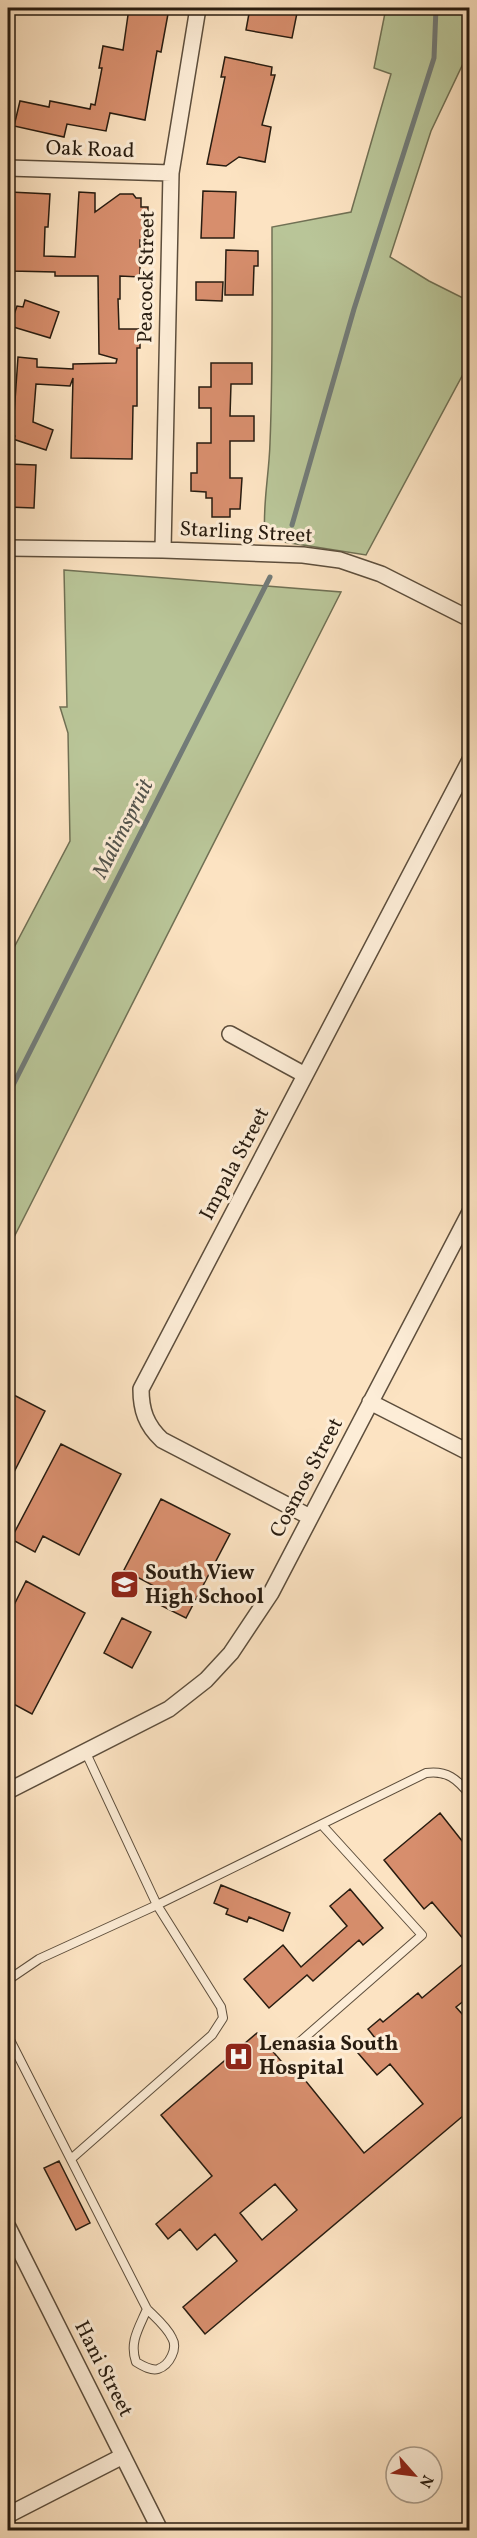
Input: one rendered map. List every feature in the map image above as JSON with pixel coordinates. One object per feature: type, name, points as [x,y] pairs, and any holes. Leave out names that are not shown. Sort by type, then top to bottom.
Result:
[{"type":"street","name":"Peacock Street","points":[[163,550],[171,173],[198,8]]},
{"type":"street","name":"Oak Road","points":[[8,168],[171,173]]},
{"type":"street","name":"Starling Street","points":[[8,548],[303,555],[340,560],[381,574],[470,619]]},
{"type":"street","name":"Impala Street","points":[[310,1516],[162,1440],[147,1420],[141,1406],[141,1389],[470,760]]},
{"type":"street","points":[[230,1034],[305,1075]]},
{"type":"street","name":"Cosmos Street","points":[[8,1791],[169,1709],[206,1680],[231,1653],[271,1593],[470,1212]]},
{"type":"street","points":[[370,1402],[470,1453]]},
{"type":"street","name":"Hani Street","points":[[8,2227],[160,2530]]},
{"type":"street","points":[[8,2515],[123,2456]]},
{"type":"lane","points":[[71,2159],[212,2035],[223,2018],[221,2007],[157,1905],[86,1753]]},
{"type":"lane","points":[[8,1980],[39,1959],[157,1905],[426,1773],[446,1773],[457,1779],[470,1795]]},
{"type":"lane","points":[[294,2047],[422,1935],[322,1825]]},
{"type":"lane","points":[[8,2036],[147,2309],[174,2340],[174,2351],[159,2369],[147,2368],[136,2362],[132,2350],[135,2335],[147,2309]]},
{"type":"green space","points":[[386,8],[469,8],[469,51],[431,131],[390,257],[429,281],[469,301],[469,363],[366,555],[265,539],[264,515],[272,389],[272,227],[351,212],[391,74],[374,68]]},
{"type":"green space","points":[[64,570],[341,592],[8,1249],[8,959],[70,841],[68,733],[60,707],[67,707]]},
{"type":"building","points":[[129,8],[164,8],[163,13],[168,14],[161,52],[157,51],[145,120],[110,113],[106,131],[67,124],[64,137],[14,126],[20,101],[49,107],[50,101],[90,109],[91,104],[95,105],[102,68],[99,68],[103,46],[123,50]]},
{"type":"building","points":[[250,8],[298,8],[292,38],[246,30]]},
{"type":"building","points":[[225,57],[272,67],[271,75],[275,75],[262,125],[271,127],[265,162],[239,157],[226,166],[207,164],[225,77],[221,77]]},
{"type":"building","points":[[203,191],[236,192],[234,238],[201,238]]},
{"type":"building","points":[[10,192],[50,194],[44,256],[75,257],[79,192],[95,193],[95,212],[120,194],[133,194],[136,198],[141,198],[141,207],[148,207],[147,240],[140,240],[140,277],[120,276],[120,299],[118,299],[119,329],[140,329],[140,348],[137,348],[137,406],[133,406],[132,459],[71,458],[73,378],[70,386],[36,384],[33,422],[53,430],[46,450],[13,439],[15,436],[8,433],[8,413],[14,415],[18,357],[37,359],[37,367],[73,369],[73,364],[116,363],[117,359],[99,354],[98,276],[55,276],[55,272],[11,271],[12,233],[8,233]]},
{"type":"building","points":[[226,250],[258,251],[258,266],[254,266],[253,295],[225,295]]},
{"type":"building","points":[[196,282],[223,282],[222,301],[196,300]]},
{"type":"building","points":[[25,300],[59,312],[50,338],[10,326],[17,306],[23,307]]},
{"type":"building","points":[[211,363],[252,363],[252,384],[231,384],[230,416],[254,416],[254,441],[230,441],[230,478],[242,478],[240,509],[230,509],[230,517],[212,517],[212,498],[206,498],[206,492],[191,491],[191,473],[197,473],[197,443],[211,443],[211,408],[199,408],[199,387],[211,387]]},
{"type":"building","points":[[8,464],[36,465],[34,508],[8,507]]},
{"type":"building","points":[[8,1392],[45,1411],[8,1484]]},
{"type":"building","points":[[61,1444],[121,1474],[79,1555],[43,1536],[35,1552],[11,1539]]},
{"type":"building","points":[[161,1499],[230,1534],[186,1618],[160,1605],[167,1593],[124,1570]]},
{"type":"building","points":[[26,1581],[85,1613],[32,1714],[8,1701],[8,1617]]},
{"type":"building","points":[[122,1618],[151,1632],[132,1668],[104,1653]]},
{"type":"building","points":[[440,1813],[470,1851],[470,1947],[432,1902],[424,1909],[384,1860]]},
{"type":"building","points":[[221,1885],[290,1913],[283,1931],[249,1917],[247,1922],[226,1914],[228,1909],[214,1903]]},
{"type":"building","points":[[350,1889],[383,1928],[363,1945],[359,1940],[313,1981],[307,1975],[269,2008],[244,1979],[283,1945],[301,1967],[347,1926],[330,1906]]},
{"type":"building","points":[[470,1958],[470,1996],[456,2007],[470,2023],[470,2110],[205,2334],[183,2307],[237,2261],[215,2234],[197,2250],[180,2229],[168,2239],[156,2224],[212,2176],[161,2115],[257,2033],[287,2068],[292,2064],[364,2153],[423,2104],[390,2064],[377,2075],[358,2053],[375,2038],[368,2029],[380,2019],[383,2022],[418,1993],[422,1998]],"holes":[[[275,2184],[297,2210],[262,2240],[240,2213]]]},
{"type":"building","points":[[59,2161],[90,2223],[76,2230],[44,2168]]},
{"type":"waterway","points":[[292,525],[354,309],[434,58],[436,8]]},
{"type":"waterway","name":"Malimspruit","points":[[8,1095],[270,577]]},
{"type":"place","name":"South View High School","points":[[124,1585]]},
{"type":"place","name":"Lenasia South Hospital","points":[[238,2056]]}]
